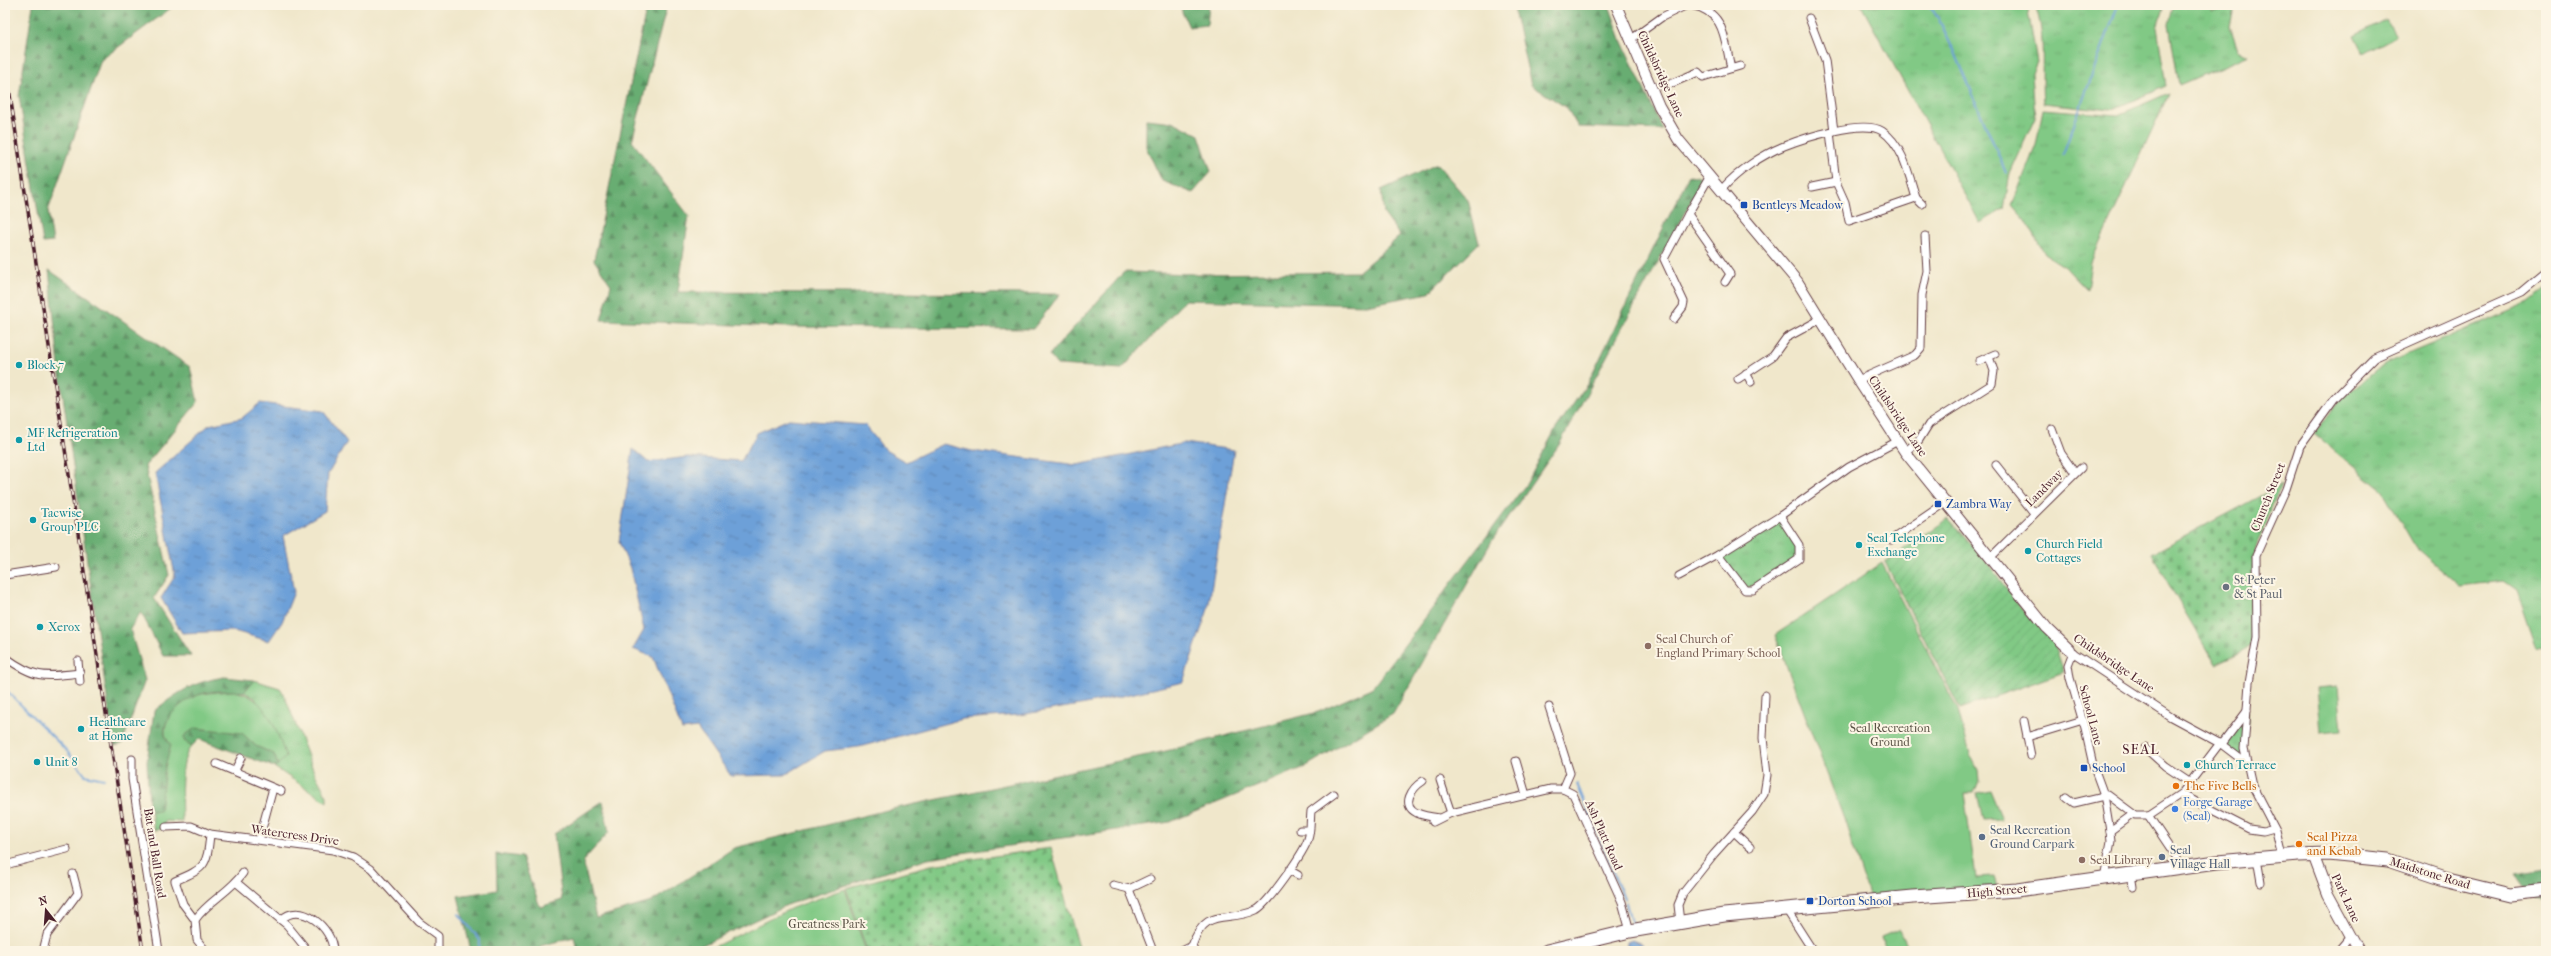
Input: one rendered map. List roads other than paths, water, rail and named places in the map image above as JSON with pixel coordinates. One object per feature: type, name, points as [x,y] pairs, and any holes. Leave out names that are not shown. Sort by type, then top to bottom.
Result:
[{"type":"highway","name":"High Street","points":[[1547,951],[1630,931],[1746,912],[2017,890],[2104,878],[2132,880],[2179,868],[2257,858],[2313,854]]},
{"type":"highway","name":"Maidstone Road","points":[[2313,854],[2388,860],[2439,878],[2510,895],[2546,891]]},
{"type":"street","name":"Childsbridge Lane","points":[[1616,5],[1659,106],[1678,139],[1722,188],[1797,280],[1858,380],[1905,452],[2047,628],[2071,651],[2172,717],[2221,743],[2246,763]]},
{"type":"street","points":[[1630,40],[1662,17],[1687,5]]},
{"type":"street","points":[[1691,5],[1700,7],[1716,16],[1722,31],[1731,68]]},
{"type":"street","points":[[1809,18],[1825,60],[1836,182],[1845,202],[1849,221],[1916,198]]},
{"type":"street","points":[[1663,86],[1698,72],[1703,77],[1740,66]]},
{"type":"street","points":[[1722,188],[1746,167],[1784,146],[1832,132],[1860,127],[1881,130],[1896,147],[1906,164],[1916,198],[1922,204]]},
{"type":"street","points":[[1674,318],[1683,307],[1684,302],[1664,260],[1710,176]]},
{"type":"street","points":[[1812,187],[1836,182]]},
{"type":"street","points":[[1688,214],[1730,274],[1725,282]]},
{"type":"street","points":[[1858,380],[1915,355],[1921,348],[1922,295],[1927,271],[1925,236]]},
{"type":"street","name":"Church Street","points":[[2282,856],[2274,828],[2257,798],[2246,763],[2249,683],[2257,637],[2256,555],[2286,489],[2300,446],[2334,400],[2374,358],[2522,292],[2546,272]]},
{"type":"street","points":[[1738,378],[1773,356],[1786,338],[1822,319]]},
{"type":"street","points":[[1905,452],[1919,440],[1929,424],[1992,384],[1994,371],[1992,355],[1979,361]]},
{"type":"street","points":[[1746,373],[1751,382]]},
{"type":"street","points":[[2052,428],[2061,453],[2075,473]]},
{"type":"street","points":[[1679,576],[1718,555],[1780,516],[1849,467],[1898,441]]},
{"type":"street","points":[[1996,465],[2034,513]]},
{"type":"street","name":"Landway","points":[[1990,558],[2081,468]]},
{"type":"street","points":[[1891,540],[1945,503]]},
{"type":"street","points":[[1718,555],[1746,590],[1753,590],[1800,559],[1799,545],[1780,516]]},
{"type":"street","points":[[5,575],[56,567]]},
{"type":"street","name":"School Lane","points":[[2071,651],[2068,664],[2069,674],[2083,720],[2091,760],[2104,795],[2110,831],[2111,841],[2104,878]]},
{"type":"street","points":[[5,657],[20,668],[43,677],[80,673]]},
{"type":"street","points":[[78,661],[80,682]]},
{"type":"street","points":[[1680,922],[1678,906],[1681,896],[1710,858],[1752,812],[1765,791],[1767,775],[1763,738],[1765,694]]},
{"type":"street","points":[[1423,782],[1414,786],[1408,795],[1409,804],[1416,812],[1436,820],[1451,813],[1526,795],[1564,789],[1570,773],[1549,707]]},
{"type":"street","points":[[2066,797],[2074,803],[2108,795],[2133,814],[2148,815],[2181,794],[2189,782],[2248,710]]},
{"type":"street","points":[[2027,737],[2083,720]]},
{"type":"street","points":[[2024,721],[2031,756]]},
{"type":"street","points":[[2145,748],[2165,766],[2189,782]]},
{"type":"street","points":[[235,770],[242,758]]},
{"type":"street","name":"Bat and Ball Road","points":[[132,759],[132,779],[159,951]]},
{"type":"street","points":[[1516,761],[1526,795]]},
{"type":"street","points":[[217,764],[235,770],[281,791]]},
{"type":"street","points":[[1440,780],[1451,813]]},
{"type":"street","points":[[259,840],[273,788]]},
{"type":"street","name":"Ash Platt Road","points":[[1564,789],[1573,794],[1622,902],[1630,931]]},
{"type":"street","points":[[1182,951],[1193,948],[1197,932],[1207,921],[1221,916],[1256,910],[1268,901],[1306,845],[1310,830],[1311,811],[1334,794]]},
{"type":"street","points":[[2181,794],[2247,828],[2262,831],[2274,828]]},
{"type":"street","points":[[2110,831],[2133,814]]},
{"type":"street","points":[[2148,815],[2177,858],[2179,868]]},
{"type":"street","name":"Watercress Drive","points":[[166,827],[191,826],[210,834],[333,850],[353,857],[371,869],[419,922],[438,936],[438,951]]},
{"type":"street","points":[[1300,830],[1310,830]]},
{"type":"street","points":[[1734,832],[1750,847]]},
{"type":"street","points":[[206,951],[197,940],[195,920],[183,904],[175,881],[199,871],[208,858],[210,834]]},
{"type":"street","points":[[5,865],[67,849]]},
{"type":"street","name":"Park Lane","points":[[2313,854],[2327,892],[2350,937],[2359,951]]},
{"type":"street","points":[[2257,858],[2261,882]]},
{"type":"street","points":[[1289,870],[1298,875]]},
{"type":"street","points":[[43,951],[47,935],[78,893],[73,874]]},
{"type":"street","points":[[195,920],[208,904],[237,883],[244,874]]},
{"type":"street","points":[[1113,885],[1129,889],[1150,879]]},
{"type":"street","points":[[237,883],[281,920],[308,951]]},
{"type":"street","points":[[1129,889],[1153,951]]},
{"type":"street","points":[[1786,909],[1813,951]]},
{"type":"street","points":[[281,920],[288,913],[294,912],[308,916],[317,922],[326,932],[333,951]]},
{"type":"street","points":[[2338,951],[2350,937]]},
{"type":"water","points":[[260,403],[323,411],[347,442],[328,474],[325,511],[283,536],[294,592],[282,622],[269,641],[234,631],[182,633],[161,598],[175,576],[155,473],[209,425],[242,418]]},
{"type":"water","points":[[789,419],[865,425],[885,450],[906,462],[943,444],[972,451],[1077,465],[1185,443],[1234,450],[1208,609],[1183,682],[1086,704],[1019,715],[962,719],[859,747],[825,751],[785,775],[731,776],[697,728],[682,730],[653,657],[633,649],[644,630],[630,568],[619,542],[633,449],[648,462],[688,457],[741,461],[757,433]]},
{"type":"water","points":[[1632,940],[1642,944],[1640,951],[1627,951],[1627,942]]},
{"type":"waterway","points":[[1929,5],[1938,18],[1954,50],[2006,173]]},
{"type":"waterway","points":[[2063,154],[2118,5]]},
{"type":"waterway","points":[[5,689],[67,751],[85,775],[104,779]]},
{"type":"waterway","points":[[1577,784],[1624,899]]},
{"type":"waterway","points":[[1626,903],[1632,925]]},
{"type":"waterway","points":[[459,914],[480,940],[479,951]]},
{"type":"railway","points":[[5,63],[143,951]]},
{"type":"place","name":"Bentleys Meadow","points":[[1744,205]]},
{"type":"place","name":"Block 7","points":[[19,365]]},
{"type":"place","name":"MF Refrigeration Ltd","points":[[19,440]]},
{"type":"place","name":"Zambra Way","points":[[1938,504]]},
{"type":"place","name":"Tacwise Group PLC","points":[[33,520]]},
{"type":"place","name":"Seal Telephone Exchange","points":[[1859,545]]},
{"type":"place","name":"Church Field Cottages","points":[[2028,551]]},
{"type":"place","name":"St Peter & St Paul","points":[[2226,587]]},
{"type":"place","name":"Xerox","points":[[40,627]]},
{"type":"place","name":"Seal Church of England Primary School","points":[[1648,646]]},
{"type":"place","name":"Healthcare at Home","points":[[81,729]]},
{"type":"place","name":"Unit 8","points":[[37,762]]},
{"type":"place","name":"Church Terrace","points":[[2187,765]]},
{"type":"place","name":"School","points":[[2084,768]]},
{"type":"place","name":"The Five Bells","points":[[2176,786]]},
{"type":"place","name":"Forge Garage (Seal)","points":[[2175,809]]},
{"type":"place","name":"Seal Recreation Ground Carpark","points":[[1982,837]]},
{"type":"place","name":"Seal Pizza and Kebab","points":[[2299,844]]},
{"type":"place","name":"Seal Village Hall","points":[[2162,857]]},
{"type":"place","name":"Seal Library","points":[[2082,860]]},
{"type":"place","name":"Dorton School","points":[[1810,901]]},
{"type":"district","name":"SEAL","points":[[2141,749]]},
{"type":"park label","name":"Seal Recreation Ground","points":[[1890,735]]},
{"type":"park label","name":"Greatness Park","points":[[827,924]]}]
